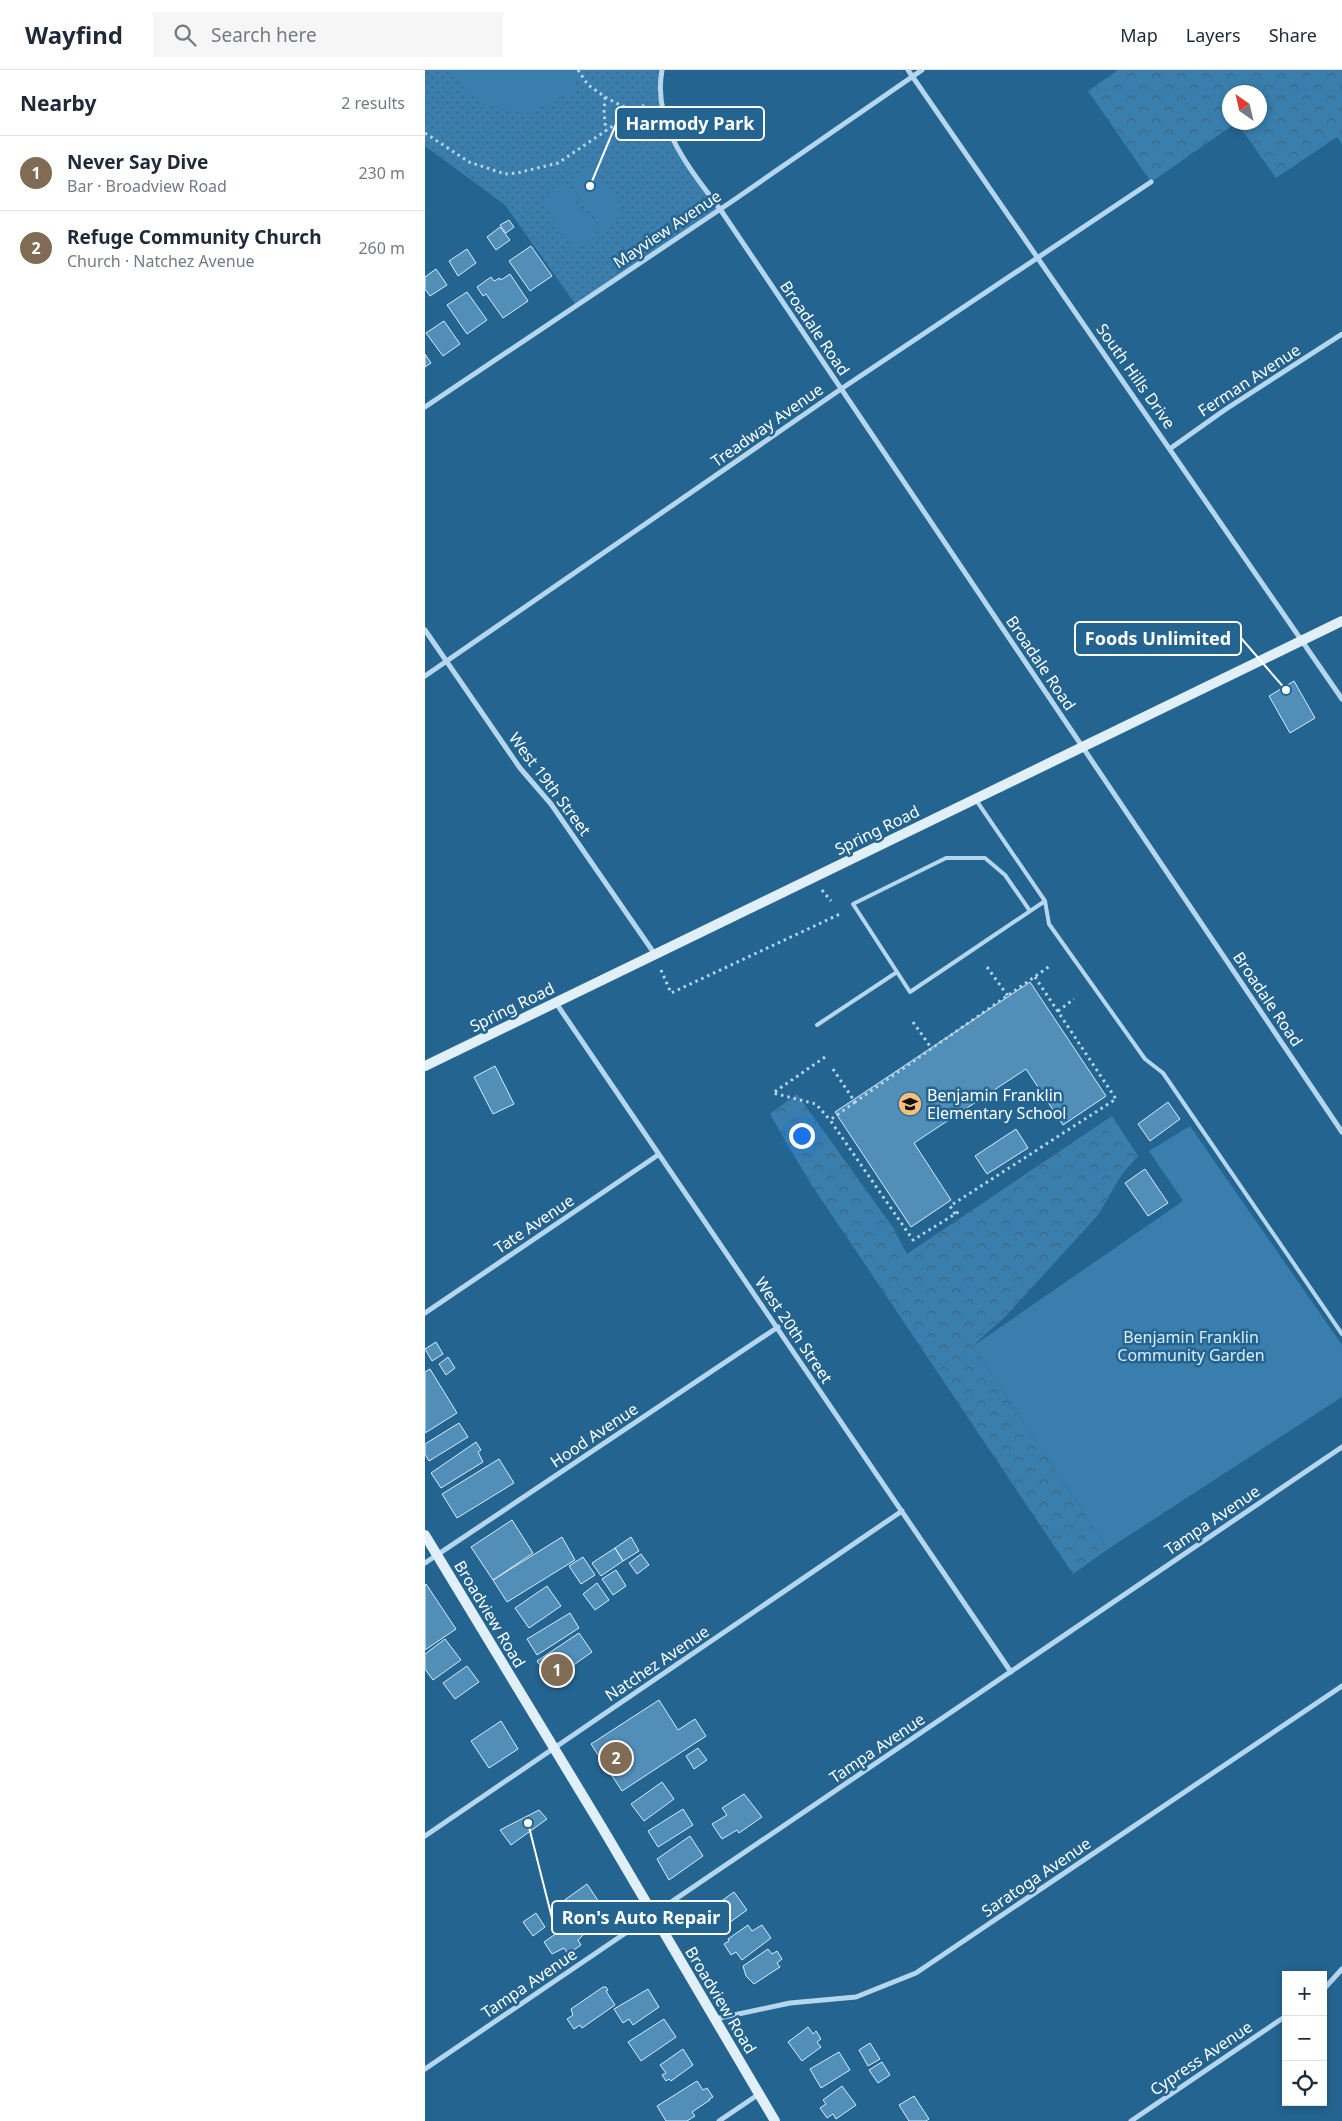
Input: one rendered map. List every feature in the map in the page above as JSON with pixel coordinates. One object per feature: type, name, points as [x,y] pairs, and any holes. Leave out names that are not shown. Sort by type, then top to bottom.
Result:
[{"type":"street","name":"Broadale Road","points":[[662,70],[659,84],[661,109],[666,125],[685,162],[720,209],[1342,1132]]},
{"type":"street","name":"South Hills Drive","points":[[908,70],[1171,448],[1342,699]]},
{"type":"street","name":"Mayview Avenue","points":[[425,407],[720,209],[922,70]]},
{"type":"street","name":"Treadway Avenue","points":[[425,676],[841,389],[1151,182]]},
{"type":"street","name":"Ferman Avenue","points":[[1171,448],[1225,409],[1342,334]]},
{"type":"street","name":"Spring Road","points":[[425,1066],[654,953],[975,800],[1342,621]]},
{"type":"street","name":"West 19th Street","points":[[425,630],[520,768],[551,804],[654,953]]},
{"type":"street","name":"West 20th Street","points":[[555,1002],[1011,1672]]},
{"type":"street","name":"Tate Avenue","points":[[425,1313],[658,1155]]},
{"type":"street","name":"Hood Avenue","points":[[425,1563],[778,1327]]},
{"type":"street","name":"Tampa Avenue","points":[[425,2069],[1342,1447]]},
{"type":"street","name":"Natchez Avenue","points":[[425,1836],[902,1512]]},
{"type":"street","name":"Broadview Road","points":[[425,1535],[554,1747],[775,2121]]},
{"type":"street","name":"Saratoga Avenue","points":[[715,2020],[790,2003],[856,1997],[916,1973],[1342,1686]]},
{"type":"street","points":[[1327,1986],[1342,1969]]},
{"type":"street","name":"Cypress Avenue","points":[[1131,2121],[1282,2019]]},
{"type":"street","points":[[719,2121],[759,2094]]},
{"type":"lane","points":[[975,800],[1045,901],[1049,924],[1145,1059],[1163,1073],[1342,1334]]},
{"type":"lane","points":[[1030,911],[1005,875],[985,858],[946,858],[853,904],[910,992],[1045,901]]},
{"type":"lane","points":[[817,1025],[897,972]]},
{"type":"path","points":[[578,70],[588,85],[605,97],[622,106],[636,110]]},
{"type":"path","points":[[605,97],[604,113],[607,131]]},
{"type":"path","points":[[425,133],[469,162],[505,174],[557,162],[644,105]]},
{"type":"path","points":[[822,890],[831,901]]},
{"type":"path","points":[[661,970],[671,992],[840,914]]},
{"type":"path","points":[[830,1120],[1050,966]]},
{"type":"path","points":[[987,967],[1008,996]]},
{"type":"path","points":[[955,1214],[950,1206],[1116,1099],[1035,977]]},
{"type":"path","points":[[1058,1011],[1074,999]]},
{"type":"path","points":[[913,1022],[932,1048]]},
{"type":"path","points":[[825,1057],[773,1093],[815,1104],[830,1120],[913,1240],[960,1211]]},
{"type":"path","points":[[833,1069],[855,1102]]},
{"type":"green space","points":[[425,70],[662,70],[661,109],[685,162],[720,209],[576,305],[505,205],[425,146]]},
{"type":"green space","points":[[453,70],[571,70],[578,88],[530,113],[510,111],[485,103],[466,92]]},
{"type":"green space","points":[[1118,70],[1342,70],[1342,144],[1337,137],[1276,178],[1242,130],[1267,130],[1267,85],[1222,85],[1222,130],[1226,130],[1151,182],[1088,91]]},
{"type":"green space","points":[[593,166],[626,215],[603,231],[570,182]]},
{"type":"green space","points":[[565,185],[598,235],[575,251],[541,201]]},
{"type":"green space","points":[[797,1094],[894,1229],[907,1254],[1112,1116],[1138,1156],[1122,1174],[1098,1215],[1006,1316],[973,1346],[1108,1549],[1073,1574],[809,1181],[770,1114]]},
{"type":"green space","name":"Benjamin Franklin Community Garden","points":[[1190,1126],[1342,1345],[1342,1397],[1108,1549],[973,1346],[1183,1201],[1149,1151]]},
{"type":"building","points":[[509,220],[514,227],[506,233],[500,225]]},
{"type":"building","points":[[500,227],[510,240],[496,250],[487,237]]},
{"type":"building","points":[[531,246],[552,276],[530,291],[509,261]]},
{"type":"building","points":[[467,249],[476,263],[458,276],[449,261]]},
{"type":"building","points":[[436,269],[447,285],[430,296],[425,289],[425,277]]},
{"type":"building","points":[[510,274],[528,301],[503,318],[486,294],[483,296],[477,287],[491,277],[494,281],[500,278],[501,280]]},
{"type":"building","points":[[467,292],[487,320],[467,334],[447,305]]},
{"type":"building","points":[[444,321],[460,344],[443,356],[426,333]]},
{"type":"building","points":[[425,354],[431,363],[425,367]]},
{"type":"building","points":[[1294,681],[1315,718],[1290,733],[1269,696]]},
{"type":"building","name":"Benjamin Franklin Elementary School","points":[[1030,982],[1106,1096],[1063,1125],[1026,1069],[914,1143],[951,1200],[911,1227],[835,1112]]},
{"type":"building","points":[[495,1066],[514,1104],[493,1114],[474,1077]]},
{"type":"building","points":[[1168,1102],[1180,1119],[1150,1141],[1138,1124]]},
{"type":"building","points":[[1016,1129],[1028,1148],[987,1174],[975,1156]]},
{"type":"building","points":[[1145,1169],[1168,1203],[1148,1216],[1125,1183]]},
{"type":"building","points":[[436,1342],[443,1354],[432,1361],[425,1349]]},
{"type":"building","points":[[448,1357],[455,1368],[446,1375],[439,1364]]},
{"type":"building","points":[[430,1369],[457,1413],[425,1433],[425,1372]]},
{"type":"building","points":[[459,1423],[468,1437],[429,1461],[425,1454],[425,1444]]},
{"type":"building","points":[[476,1442],[481,1450],[478,1452],[483,1462],[441,1488],[431,1473]]},
{"type":"building","points":[[499,1459],[514,1483],[457,1518],[442,1494]]},
{"type":"building","points":[[512,1520],[533,1553],[493,1580],[471,1547]]},
{"type":"building","points":[[562,1537],[575,1560],[507,1602],[493,1580]]},
{"type":"building","points":[[631,1537],[639,1551],[623,1561],[615,1548]]},
{"type":"building","points":[[615,1548],[623,1561],[601,1576],[592,1563]]},
{"type":"building","points":[[641,1554],[649,1565],[637,1574],[629,1563]]},
{"type":"building","points":[[583,1557],[595,1575],[581,1584],[569,1566]]},
{"type":"building","points":[[616,1570],[626,1586],[613,1595],[602,1579]]},
{"type":"building","points":[[597,1583],[609,1600],[595,1610],[583,1594]]},
{"type":"building","points":[[425,1585],[456,1629],[425,1650]]},
{"type":"building","points":[[547,1586],[561,1606],[529,1628],[515,1608]]},
{"type":"building","points":[[570,1613],[579,1628],[537,1655],[527,1639]]},
{"type":"building","points":[[579,1633],[592,1652],[551,1681],[537,1661]]},
{"type":"building","points":[[445,1639],[461,1660],[433,1680],[425,1669],[425,1654]]},
{"type":"building","points":[[467,1666],[479,1682],[455,1699],[443,1683]]},
{"type":"building","points":[[659,1700],[678,1730],[695,1719],[706,1736],[622,1791],[591,1744]]},
{"type":"building","points":[[501,1721],[518,1749],[489,1768],[471,1741]]},
{"type":"building","points":[[698,1748],[707,1760],[694,1769],[686,1756]]},
{"type":"building","points":[[662,1782],[674,1799],[644,1821],[631,1804]]},
{"type":"building","points":[[744,1794],[762,1817],[739,1833],[737,1830],[722,1839],[712,1824],[727,1815],[722,1808]]},
{"type":"building","points":[[683,1809],[693,1825],[658,1847],[648,1831]]},
{"type":"building","points":[[539,1810],[547,1819],[511,1845],[500,1830]]},
{"type":"building","points":[[690,1836],[703,1856],[669,1880],[657,1859]]},
{"type":"building","points":[[587,1884],[599,1902],[568,1923],[559,1904]]},
{"type":"building","points":[[734,1892],[747,1910],[715,1933],[702,1915]]},
{"type":"building","points":[[536,1913],[545,1927],[533,1936],[523,1922]]},
{"type":"building","points":[[574,1921],[577,1926],[581,1923],[587,1931],[578,1940],[581,1945],[568,1954],[564,1948],[552,1954],[544,1942]]},
{"type":"building","points":[[748,1925],[752,1931],[762,1925],[771,1938],[742,1960],[736,1952],[731,1955],[724,1944]]},
{"type":"building","points":[[768,1949],[772,1954],[777,1951],[782,1959],[777,1963],[780,1967],[754,1984],[746,1976],[743,1966]]},
{"type":"building","points":[[603,1987],[606,1987],[608,1990],[606,1991],[615,2005],[582,2028],[580,2025],[574,2029],[567,2019],[573,2015],[571,2009]]},
{"type":"building","points":[[648,1989],[659,2007],[633,2025],[629,2019],[623,2023],[614,2009]]},
{"type":"building","points":[[664,2019],[676,2037],[641,2061],[628,2042]]},
{"type":"building","points":[[808,2027],[813,2034],[816,2031],[821,2039],[817,2042],[821,2047],[802,2061],[788,2042]]},
{"type":"building","points":[[870,2043],[880,2059],[868,2066],[859,2050]]},
{"type":"building","points":[[683,2049],[693,2065],[671,2081],[669,2079],[666,2081],[662,2075],[666,2073],[660,2065]]},
{"type":"building","points":[[839,2052],[850,2070],[821,2088],[810,2069]]},
{"type":"building","points":[[882,2062],[890,2075],[878,2083],[869,2070]]},
{"type":"building","points":[[697,2081],[703,2090],[707,2088],[713,2097],[692,2112],[695,2116],[687,2121],[666,2121],[657,2106]]},
{"type":"building","points":[[842,2086],[856,2105],[836,2119],[833,2114],[827,2118],[820,2108],[826,2104],[823,2100]]},
{"type":"building","points":[[914,2096],[929,2119],[926,2121],[909,2121],[899,2105]]},
{"type":"place","name":"Harmody Park","points":[[590,186]]},
{"type":"place","name":"Foods Unlimited","points":[[1286,690]]},
{"type":"place","name":"Benjamin Franklin Elementary School","points":[[910,1104]]},
{"type":"place","name":"Never Say Dive","points":[[557,1670]]},
{"type":"place","name":"Refuge Community Church","points":[[616,1758]]},
{"type":"place","name":"Ron's Auto Repair","points":[[528,1823]]}]
